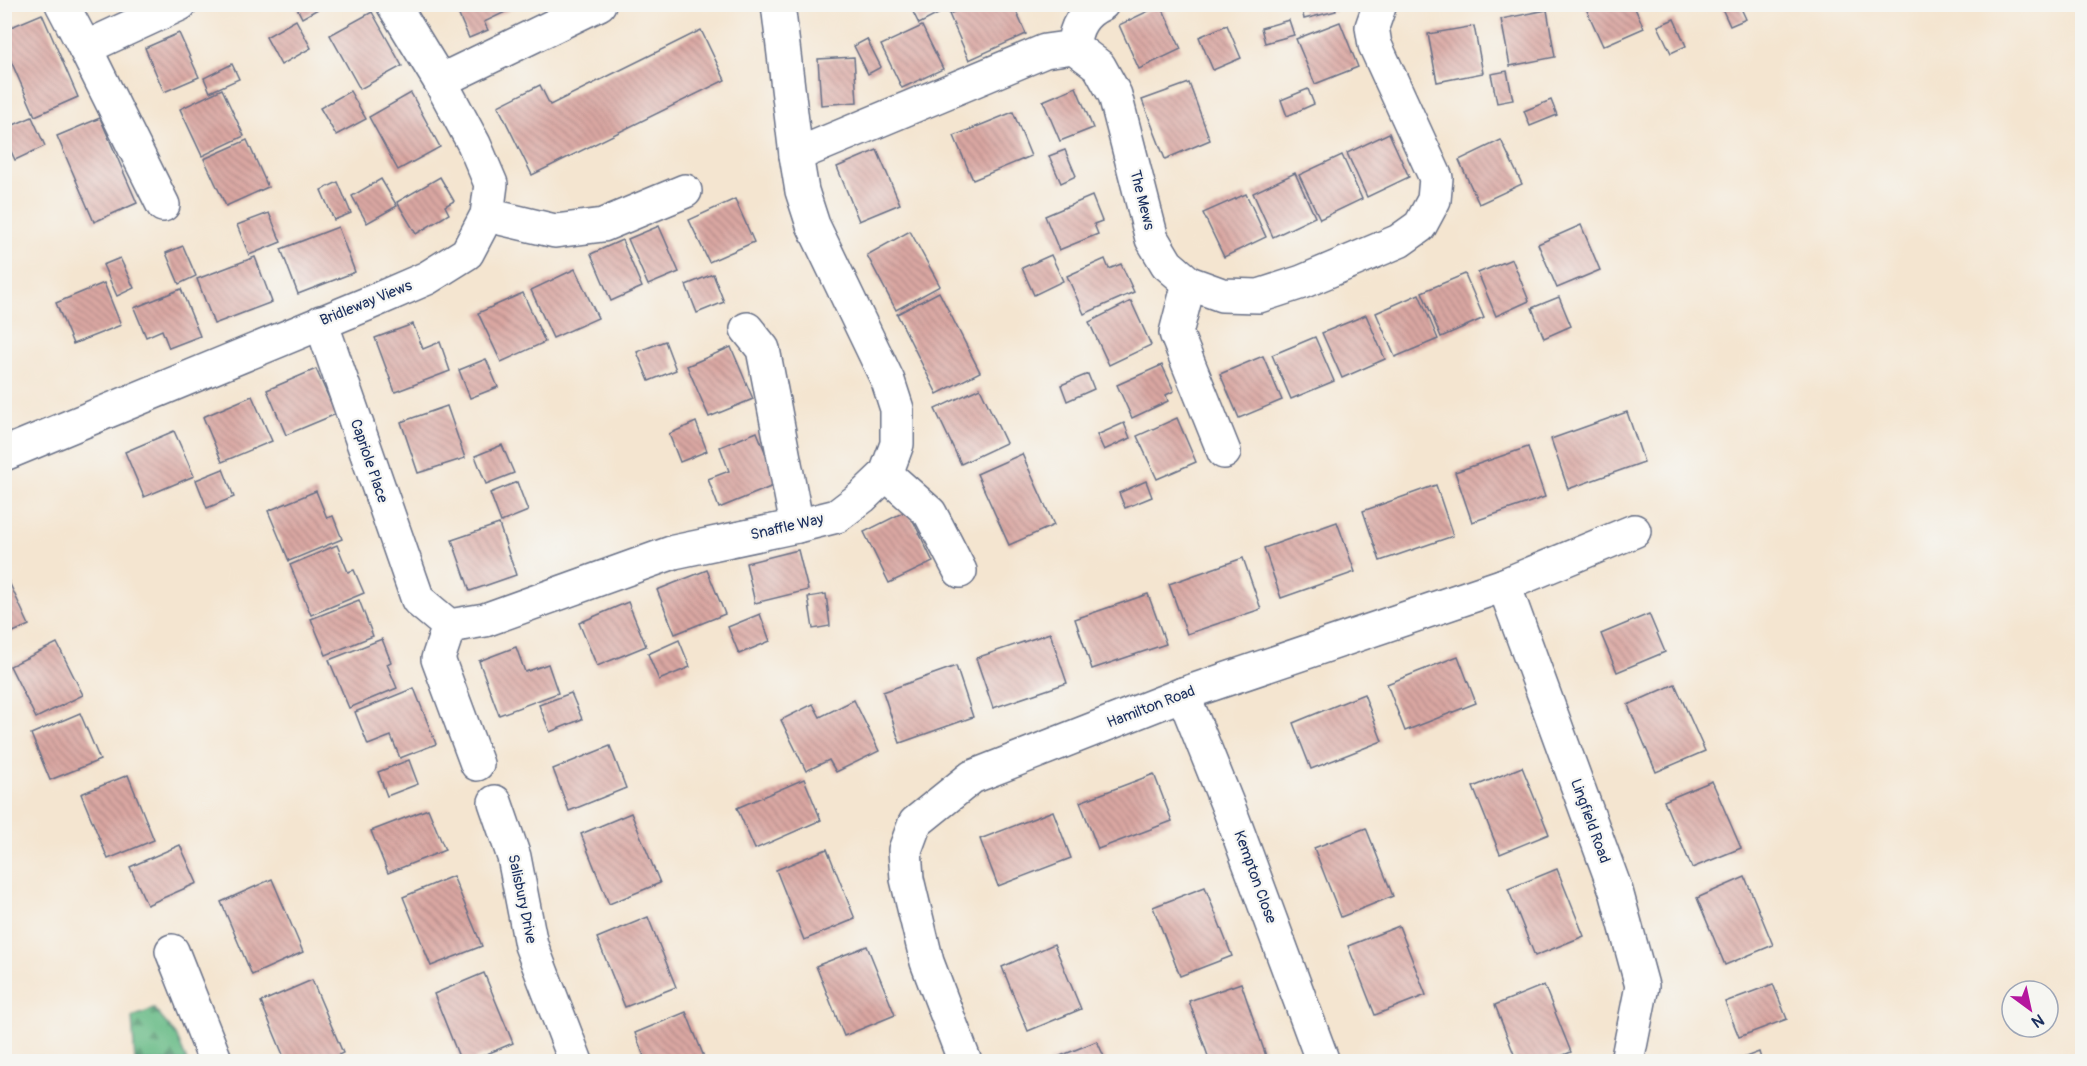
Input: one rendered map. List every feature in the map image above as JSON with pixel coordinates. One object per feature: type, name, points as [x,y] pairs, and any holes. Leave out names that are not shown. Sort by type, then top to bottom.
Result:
[{"type":"street","points":[[62,4],[164,205]]},
{"type":"street","points":[[85,48],[180,4]]},
{"type":"street","name":"Bridleway Views","points":[[4,454],[427,278],[467,253],[487,216],[491,184],[474,144],[440,81],[393,4]]},
{"type":"street","points":[[440,81],[599,4]]},
{"type":"street","name":"Snaffle Way","points":[[449,626],[485,620],[674,552],[837,516],[862,497],[886,474],[897,444],[897,409],[888,381],[813,225],[802,191],[795,155],[778,4]]},
{"type":"street","points":[[795,155],[1045,51],[1074,47],[1074,36],[1084,16],[1102,4]]},
{"type":"street","name":"The Mews","points":[[1074,47],[1100,66],[1115,95],[1152,239],[1167,264],[1189,283],[1222,295],[1259,296],[1302,282],[1399,241],[1420,226],[1434,200],[1436,178],[1375,45],[1372,27],[1380,4]]},
{"type":"street","points":[[487,216],[555,231],[603,225],[684,191]]},
{"type":"street","points":[[1189,283],[1176,333],[1224,453]]},
{"type":"street","name":"Capriole Place","points":[[321,322],[418,600],[449,626]]},
{"type":"street","points":[[747,329],[764,349],[797,526]]},
{"type":"street","points":[[886,474],[930,513],[960,571]]},
{"type":"street","name":"Hamilton Road","points":[[965,1062],[927,962],[907,879],[905,850],[915,823],[972,777],[1183,694],[1504,585],[1634,531]]},
{"type":"street","name":"Lingfield Road","points":[[1504,585],[1616,891],[1642,986],[1627,1062]]},
{"type":"street","points":[[449,626],[438,659],[477,764]]},
{"type":"street","name":"Kempton Close","points":[[1183,694],[1230,811],[1323,1062]]},
{"type":"street","name":"Salisbury Drive","points":[[495,802],[514,857],[531,945],[576,1062]]},
{"type":"street","points":[[172,951],[216,1062]]},
{"type":"green space","points":[[154,1009],[176,1035],[187,1061],[135,1061],[132,1017]]},
{"type":"building","points":[[295,4],[327,4],[302,18]]},
{"type":"building","points":[[454,4],[522,4],[484,22],[488,30],[469,38]]},
{"type":"building","points":[[909,4],[943,4],[946,10],[919,24]]},
{"type":"building","points":[[972,4],[1013,4],[1026,34],[969,60],[949,14]]},
{"type":"building","points":[[1301,4],[1334,4],[1336,11],[1304,19]]},
{"type":"building","points":[[1584,4],[1633,4],[1644,28],[1603,46]]},
{"type":"building","points":[[1720,4],[1739,4],[1746,19],[1730,26]]},
{"type":"building","points":[[1161,5],[1181,49],[1139,69],[1119,25]]},
{"type":"building","points":[[1547,10],[1555,57],[1510,66],[1501,19]]},
{"type":"building","points":[[372,12],[402,66],[360,89],[330,35]]},
{"type":"building","points":[[42,14],[78,97],[35,116],[4,45],[4,30]]},
{"type":"building","points":[[1674,19],[1686,46],[1671,53],[1658,26]]},
{"type":"building","points":[[296,20],[311,48],[281,65],[266,37]]},
{"type":"building","points":[[1289,20],[1294,35],[1265,43],[1261,28]]},
{"type":"building","points":[[1340,22],[1358,67],[1315,84],[1296,39]]},
{"type":"building","points":[[1227,25],[1241,58],[1213,70],[1199,37]]},
{"type":"building","points":[[922,26],[943,69],[902,88],[881,45]]},
{"type":"building","points":[[1474,26],[1483,73],[1437,82],[1428,34]]},
{"type":"building","points":[[701,30],[725,80],[532,175],[498,106],[540,85],[550,105]]},
{"type":"building","points":[[179,33],[199,77],[164,92],[145,48]]},
{"type":"building","points":[[867,39],[881,67],[868,74],[854,46]]},
{"type":"building","points":[[854,57],[857,102],[821,105],[818,59]]},
{"type":"building","points":[[232,64],[239,79],[210,92],[204,78]]},
{"type":"building","points":[[1507,71],[1513,100],[1497,103],[1491,74]]},
{"type":"building","points":[[1189,83],[1210,140],[1165,159],[1142,100]]},
{"type":"building","points":[[1076,87],[1093,128],[1060,141],[1043,101]]},
{"type":"building","points":[[222,89],[244,136],[202,156],[180,109]]},
{"type":"building","points":[[1308,89],[1314,104],[1287,116],[1281,100]]},
{"type":"building","points":[[350,91],[366,119],[336,135],[320,108]]},
{"type":"building","points":[[411,93],[440,147],[398,170],[369,117]]},
{"type":"building","points":[[1551,100],[1557,115],[1530,126],[1524,111]]},
{"type":"building","points":[[1013,112],[1031,156],[973,180],[954,136]]},
{"type":"building","points":[[32,117],[45,146],[15,160],[4,136],[4,129]]},
{"type":"building","points":[[100,118],[137,203],[94,222],[57,136]]},
{"type":"building","points":[[1389,133],[1409,177],[1367,197],[1347,153]]},
{"type":"building","points":[[247,140],[268,187],[226,206],[204,159]]},
{"type":"building","points":[[1501,140],[1522,184],[1479,204],[1459,160]]},
{"type":"building","points":[[877,150],[900,204],[859,221],[837,167]]},
{"type":"building","points":[[1065,150],[1076,176],[1061,183],[1049,156]]},
{"type":"building","points":[[1342,155],[1362,199],[1320,219],[1299,175]]},
{"type":"building","points":[[1295,173],[1315,217],[1273,237],[1253,193]]},
{"type":"building","points":[[440,177],[454,201],[445,206],[449,214],[416,234],[397,202]]},
{"type":"building","points":[[381,179],[397,206],[367,223],[352,196]]},
{"type":"building","points":[[338,182],[351,213],[334,220],[321,190]]},
{"type":"building","points":[[1246,194],[1266,237],[1224,257],[1203,213]]},
{"type":"building","points":[[1092,196],[1102,221],[1094,224],[1098,234],[1059,250],[1045,216]]},
{"type":"building","points":[[735,199],[754,242],[709,262],[689,220]]},
{"type":"building","points":[[269,213],[281,242],[249,255],[237,225]]},
{"type":"building","points":[[1581,225],[1600,270],[1557,288],[1538,244]]},
{"type":"building","points":[[659,226],[679,272],[648,285],[628,239]]},
{"type":"building","points":[[338,227],[355,272],[298,294],[281,249]]},
{"type":"building","points":[[910,231],[940,286],[896,310],[867,255]]},
{"type":"building","points":[[622,240],[642,287],[611,301],[591,254]]},
{"type":"building","points":[[183,246],[196,276],[179,284],[166,253]]},
{"type":"building","points":[[1051,255],[1063,281],[1034,295],[1022,268]]},
{"type":"building","points":[[255,257],[272,302],[214,324],[197,279]]},
{"type":"building","points":[[120,258],[134,288],[117,296],[103,265]]},
{"type":"building","points":[[1105,259],[1109,269],[1121,264],[1134,292],[1084,314],[1067,276]]},
{"type":"building","points":[[1512,259],[1529,301],[1496,316],[1478,273]]},
{"type":"building","points":[[575,269],[598,318],[553,338],[531,290]]},
{"type":"building","points":[[713,274],[724,302],[697,313],[686,285]]},
{"type":"building","points":[[1465,274],[1484,318],[1441,337],[1422,292]]},
{"type":"building","points":[[104,283],[121,325],[73,344],[56,303]]},
{"type":"building","points":[[181,289],[200,336],[169,348],[162,330],[146,337],[134,308]]},
{"type":"building","points":[[939,292],[980,372],[937,394],[897,314]]},
{"type":"building","points":[[523,293],[545,342],[501,362],[478,313]]},
{"type":"building","points":[[1419,294],[1438,339],[1395,357],[1376,313]]},
{"type":"building","points":[[1559,297],[1571,326],[1544,338],[1532,308]]},
{"type":"building","points":[[1131,301],[1151,345],[1109,365],[1089,322]]},
{"type":"building","points":[[1366,315],[1385,359],[1342,378],[1322,333]]},
{"type":"building","points":[[413,324],[423,349],[440,342],[450,371],[395,392],[375,338]]},
{"type":"building","points":[[1315,337],[1334,381],[1291,399],[1272,355]]},
{"type":"building","points":[[665,341],[676,370],[649,381],[637,352]]},
{"type":"building","points":[[731,347],[753,399],[709,417],[687,366]]},
{"type":"building","points":[[1263,356],[1282,400],[1239,418],[1220,374]]},
{"type":"building","points":[[486,359],[498,387],[470,398],[459,370]]},
{"type":"building","points":[[1162,365],[1174,391],[1166,395],[1168,401],[1132,418],[1117,385]]},
{"type":"building","points":[[316,369],[336,414],[286,435],[267,390]]},
{"type":"building","points":[[1088,374],[1094,389],[1067,401],[1061,385]]},
{"type":"building","points":[[980,388],[1006,443],[961,464],[935,409]]},
{"type":"building","points":[[252,396],[272,441],[222,462],[203,417]]},
{"type":"building","points":[[447,406],[465,458],[418,473],[401,422]]},
{"type":"building","points":[[1627,412],[1644,462],[1568,489],[1551,439]]},
{"type":"building","points":[[1177,418],[1196,462],[1157,479],[1137,436]]},
{"type":"building","points":[[696,422],[707,451],[680,462],[669,434]]},
{"type":"building","points":[[1124,423],[1130,438],[1104,450],[1097,435]]},
{"type":"building","points":[[174,431],[194,476],[144,497],[125,452]]},
{"type":"building","points":[[757,432],[778,484],[719,508],[708,479],[729,471],[720,447]]},
{"type":"building","points":[[502,445],[514,473],[486,484],[475,456]]},
{"type":"building","points":[[1528,447],[1545,497],[1472,522],[1455,472]]},
{"type":"building","points":[[1022,454],[1054,525],[1009,545],[977,474]]},
{"type":"building","points":[[223,469],[234,497],[207,508],[196,480]]},
{"type":"building","points":[[1146,481],[1152,497],[1125,508],[1119,493]]},
{"type":"building","points":[[517,482],[528,511],[501,522],[490,493]]},
{"type":"building","points":[[1436,485],[1453,536],[1380,561],[1363,511]]},
{"type":"building","points":[[316,491],[327,518],[333,516],[342,539],[289,561],[268,511]]},
{"type":"building","points":[[908,510],[933,562],[889,583],[864,532]]},
{"type":"building","points":[[1337,522],[1355,572],[1281,598],[1264,548]]},
{"type":"building","points":[[499,524],[516,575],[470,591],[452,540]]},
{"type":"building","points":[[337,545],[348,572],[354,570],[364,593],[311,615],[290,565]]},
{"type":"building","points":[[798,550],[808,590],[755,603],[746,563]]},
{"type":"building","points":[[1243,558],[1261,609],[1187,634],[1169,584]]},
{"type":"building","points":[[707,570],[725,614],[675,634],[657,590]]},
{"type":"building","points":[[9,582],[29,625],[4,636],[4,584]]},
{"type":"building","points":[[826,594],[830,626],[813,629],[808,597]]},
{"type":"building","points":[[1148,594],[1166,644],[1092,669],[1075,619]]},
{"type":"building","points":[[359,600],[373,636],[326,655],[311,619]]},
{"type":"building","points":[[628,602],[646,646],[597,666],[579,623]]},
{"type":"building","points":[[760,614],[770,641],[739,654],[728,627]]},
{"type":"building","points":[[1649,614],[1665,652],[1617,672],[1601,634]]},
{"type":"building","points":[[1050,633],[1067,683],[993,708],[976,658]]},
{"type":"building","points":[[382,639],[391,662],[387,664],[397,688],[349,708],[329,660]]},
{"type":"building","points":[[679,640],[690,667],[659,680],[648,654]]},
{"type":"building","points":[[57,643],[83,695],[36,718],[10,666]]},
{"type":"building","points":[[516,647],[525,672],[548,664],[558,693],[499,715],[479,661]]},
{"type":"building","points":[[1458,656],[1476,703],[1405,731],[1387,684]]},
{"type":"building","points":[[956,666],[973,717],[900,743],[883,692]]},
{"type":"building","points":[[1675,684],[1705,751],[1656,772],[1628,705]]},
{"type":"building","points":[[414,688],[436,744],[400,758],[391,736],[368,745],[355,712]]},
{"type":"building","points":[[571,693],[582,719],[550,732],[539,705]]},
{"type":"building","points":[[1364,694],[1382,741],[1311,769],[1293,723]]},
{"type":"building","points":[[854,700],[879,751],[836,772],[829,760],[806,771],[781,720],[813,704],[820,717]]},
{"type":"building","points":[[80,713],[100,760],[50,780],[31,734]]},
{"type":"building","points":[[610,746],[626,788],[569,811],[553,769]]},
{"type":"building","points":[[409,760],[418,784],[387,796],[378,772]]},
{"type":"building","points":[[1522,767],[1549,834],[1500,854],[1473,787]]},
{"type":"building","points":[[1154,774],[1172,821],[1098,849],[1080,802]]},
{"type":"building","points":[[128,775],[154,840],[108,859],[81,794]]},
{"type":"building","points":[[804,779],[821,820],[755,849],[737,808]]},
{"type":"building","points":[[1712,781],[1741,848],[1692,868],[1664,801]]},
{"type":"building","points":[[428,809],[445,850],[388,873],[371,831]]},
{"type":"building","points":[[1053,811],[1071,858],[998,886],[980,839]]},
{"type":"building","points":[[631,813],[660,883],[609,904],[581,834]]},
{"type":"building","points":[[1366,828],[1393,896],[1341,917],[1314,848]]},
{"type":"building","points":[[180,845],[197,883],[147,905],[130,867]]},
{"type":"building","points":[[827,849],[855,919],[804,940],[776,870]]},
{"type":"building","points":[[1557,869],[1584,936],[1535,956],[1508,889]]},
{"type":"building","points":[[453,876],[482,946],[431,966],[403,897]]},
{"type":"building","points":[[1745,877],[1773,945],[1725,965],[1697,898]]},
{"type":"building","points":[[272,879],[303,952],[252,975],[221,902]]},
{"type":"building","points":[[1205,887],[1232,956],[1180,976],[1153,907]]},
{"type":"building","points":[[648,917],[676,987],[625,1007],[597,938]]},
{"type":"building","points":[[1399,926],[1426,995],[1375,1015],[1348,946]]},
{"type":"building","points":[[1054,944],[1081,1009],[1028,1031],[1002,967]]},
{"type":"building","points":[[867,946],[895,1015],[844,1036],[816,966]]},
{"type":"building","points":[[484,973],[513,1043],[468,1062],[461,1062],[434,994]]},
{"type":"building","points":[[312,980],[343,1053],[324,1062],[286,1062],[261,1002]]},
{"type":"building","points":[[1241,983],[1266,1056],[1251,1062],[1210,1062],[1189,1001]]},
{"type":"building","points":[[1773,984],[1787,1019],[1739,1037],[1725,1002]]},
{"type":"building","points":[[1544,985],[1571,1052],[1547,1062],[1517,1062],[1495,1005]]},
{"type":"building","points":[[686,1012],[706,1062],[646,1062],[635,1033]]},
{"type":"building","points":[[1097,1041],[1106,1061],[1048,1061]]},
{"type":"building","points":[[1759,1052],[1762,1062],[1735,1062],[1735,1061]]}]
